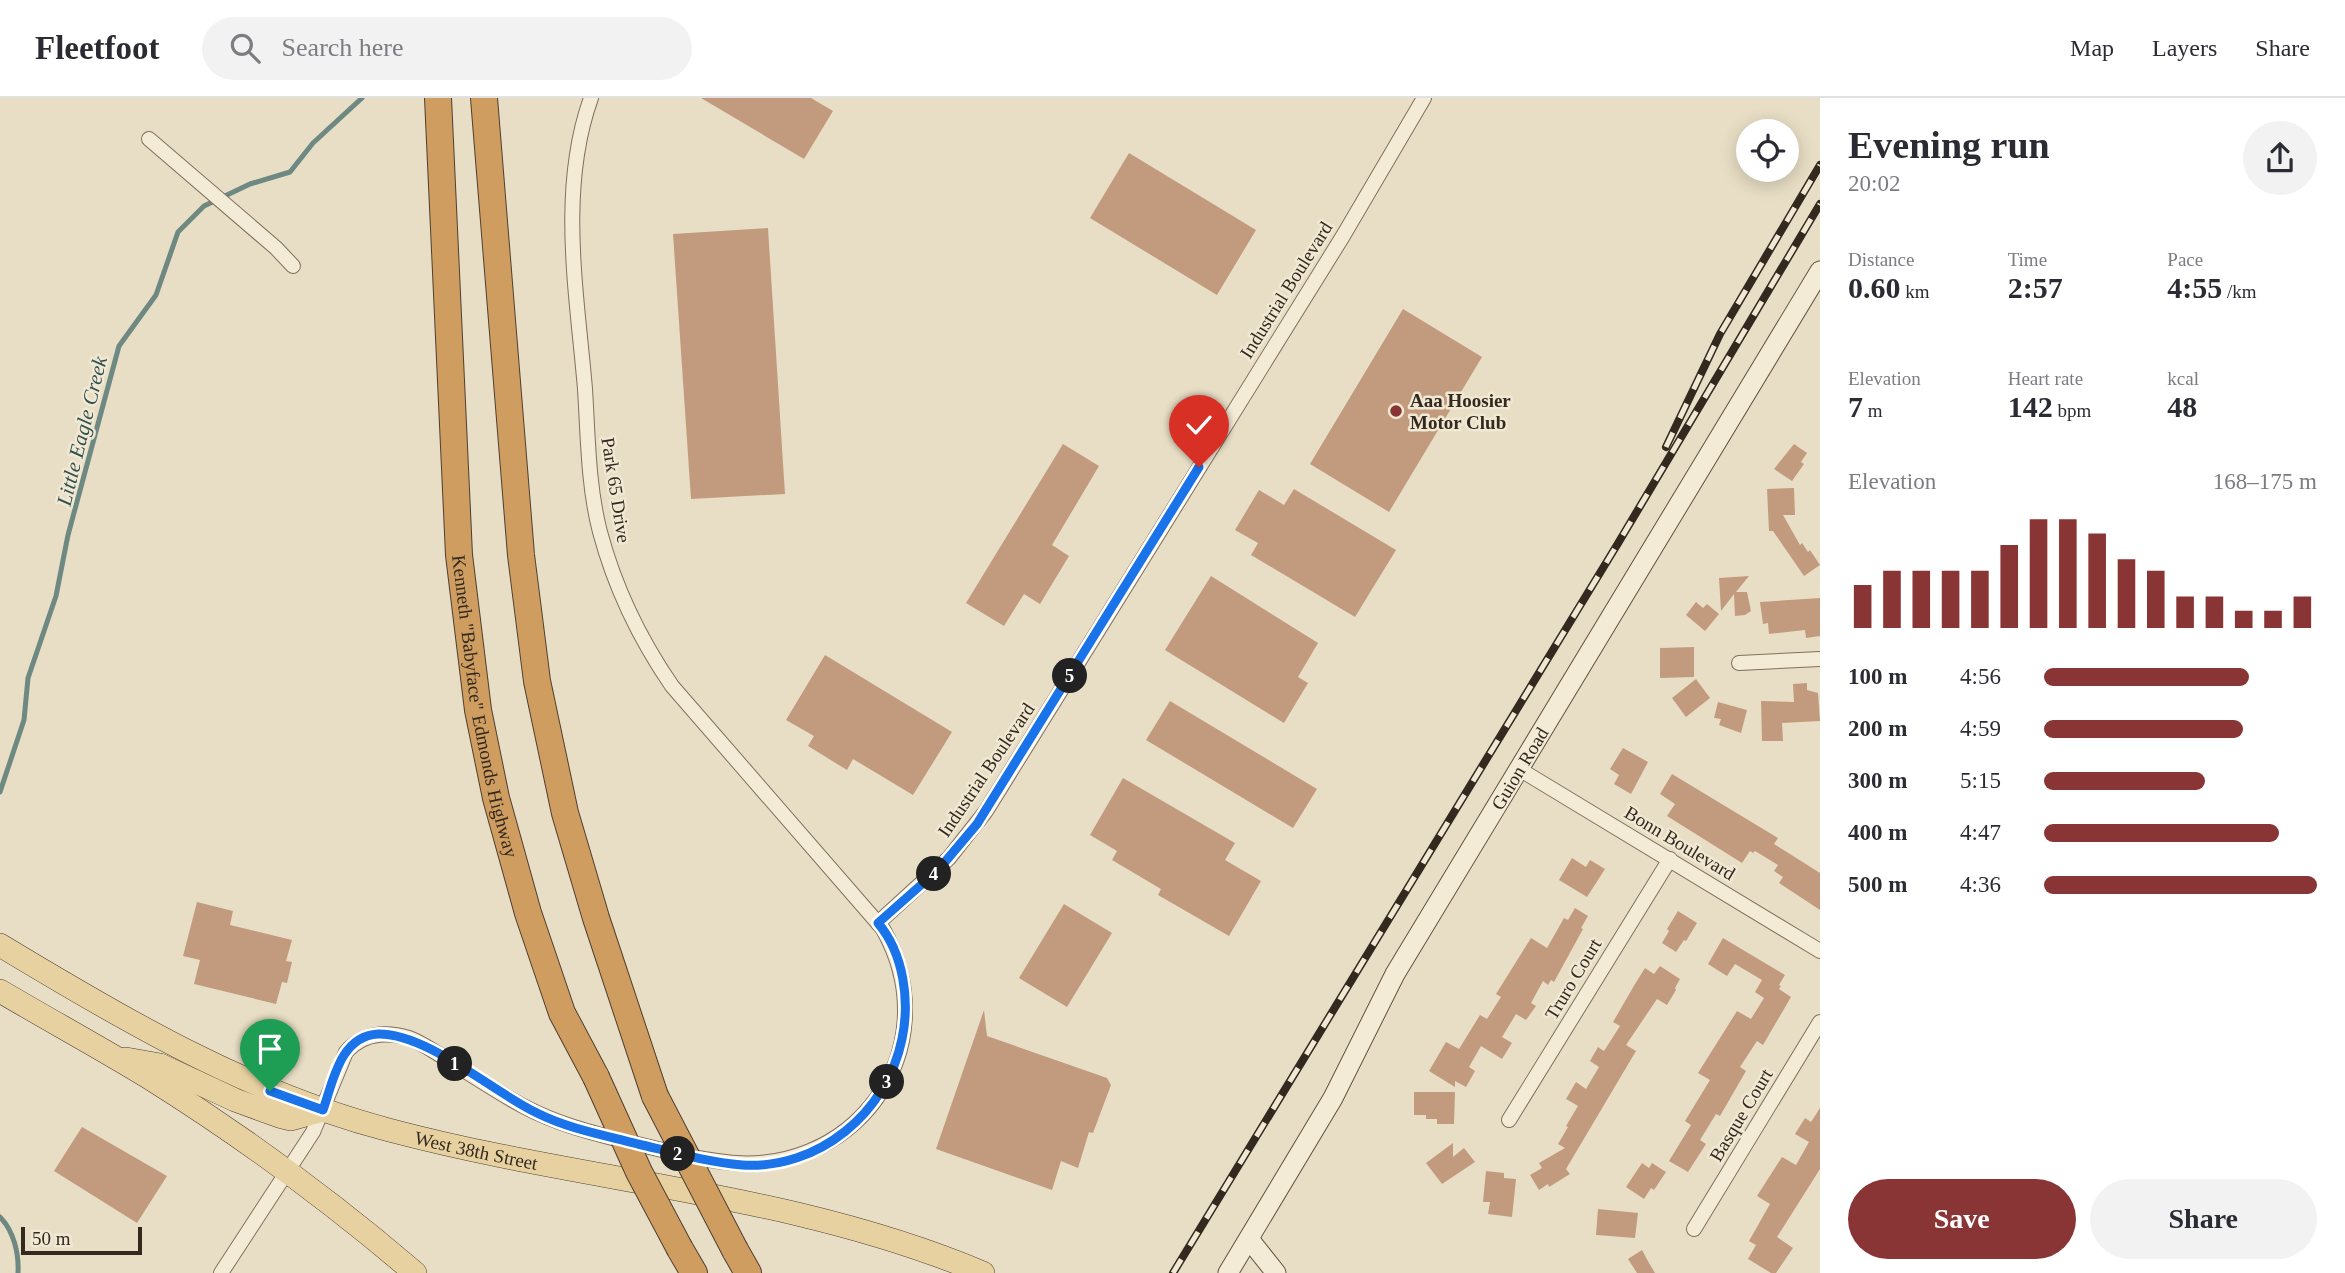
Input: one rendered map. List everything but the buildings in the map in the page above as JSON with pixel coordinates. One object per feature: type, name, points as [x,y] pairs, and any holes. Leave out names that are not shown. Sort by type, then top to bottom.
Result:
[{"type":"highway","name":"Kenneth \"Babyface\" Edmonds Highway","points":[[438,98],[459,555],[478,710],[496,798],[528,912],[562,1013],[596,1077],[639,1172],[694,1273]]},
{"type":"highway","points":[[484,104],[521,555],[537,681],[565,813],[596,918],[655,1096],[748,1273]]},
{"type":"main road","name":"West 38th Street","points":[[9,950],[179,1049],[241,1079],[323,1110],[390,1131],[460,1147],[747,1201],[866,1230],[983,1273]]},
{"type":"main road","points":[[4,993],[180,1098],[288,1171],[415,1273]]},
{"type":"main road","points":[[112,1056],[160,1065],[235,1100],[279,1116],[291,1119],[323,1110]]},
{"type":"street","name":"Park 65 Drive","points":[[591,98],[576,161],[574,246],[592,484],[599,529],[614,578],[635,626],[672,686],[878,923]]},
{"type":"street","name":"Industrial Boulevard","points":[[878,923],[939,869],[982,818],[1343,236],[1424,98]]},
{"type":"street","points":[[149,139],[276,248],[293,266]]},
{"type":"street","name":"Guion Road","points":[[1228,1273],[1333,1098],[1395,974],[1820,271]]},
{"type":"street","points":[[1739,663],[1820,659]]},
{"type":"street","name":"Bonn Boulevard","points":[[1518,769],[1820,950]]},
{"type":"street","name":"Truro Court","points":[[1510,1120],[1670,859]]},
{"type":"street","points":[[220,1273],[313,1132],[346,1052],[353,1044],[370,1035],[390,1035],[419,1042],[521,1105],[571,1127],[716,1161],[757,1165],[796,1157],[838,1137],[862,1118],[881,1094],[895,1067],[904,1031],[905,993],[896,956],[878,923]]},
{"type":"street","name":"Basque Court","points":[[1694,1229],[1820,1022]]},
{"type":"street","points":[[1249,1239],[1276,1273]]},
{"type":"waterway","name":"Little Eagle Creek","points":[[0,792],[24,720],[28,678],[56,596],[68,535],[119,346],[156,295],[178,232],[204,206],[250,184],[290,172],[313,143],[362,98]]},
{"type":"waterway","name":"Little Eagle Creek","points":[[0,1217],[15,1243],[18,1273]]},
{"type":"railway","points":[[1666,447],[1720,334],[1820,165]]},
{"type":"railway","points":[[1173,1273],[1617,545],[1820,204]]},
{"type":"place","name":"Aaa Hoosier Motor Club","points":[[1396,411]]},
{"type":"route","points":[[270,1091],[323,1110],[346,1052],[353,1044],[370,1035],[380,1034],[419,1042],[546,1118],[585,1131],[675,1153],[742,1165],[757,1165],[796,1157],[818,1149],[838,1137],[862,1118],[881,1094],[900,1053],[906,1008],[905,993],[896,956],[878,923],[939,869],[977,824],[1199,467]]}]
